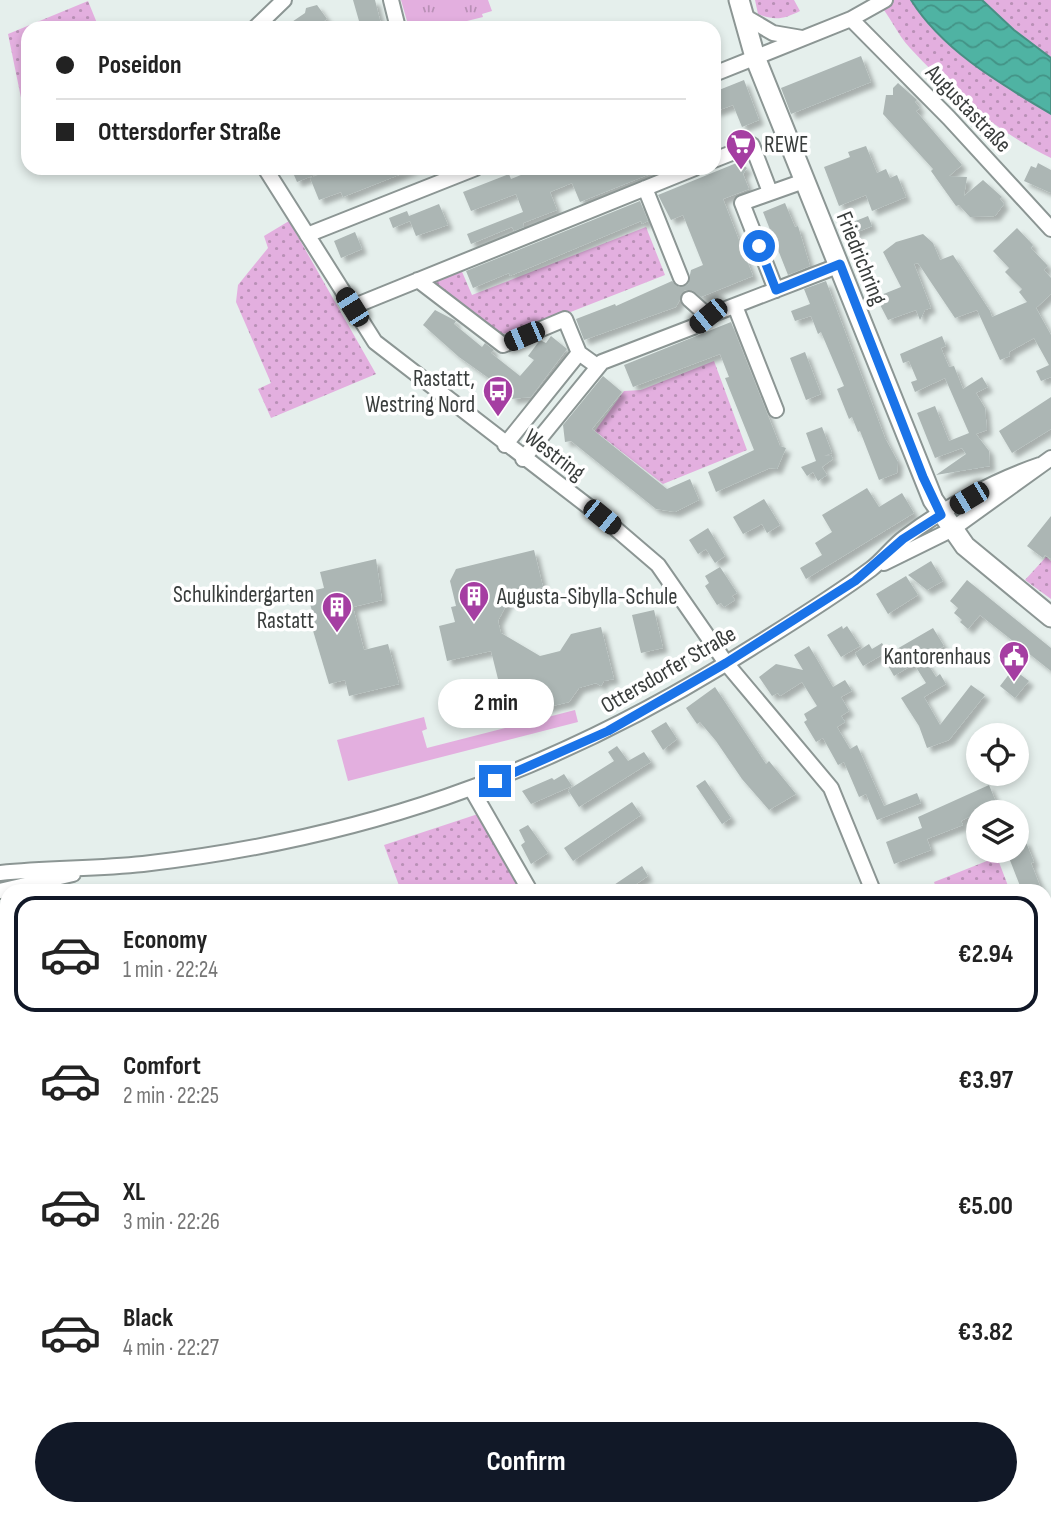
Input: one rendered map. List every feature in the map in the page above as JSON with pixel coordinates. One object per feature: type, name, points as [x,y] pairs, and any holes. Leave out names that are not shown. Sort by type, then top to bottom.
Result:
[{"type":"main road","name":"Friedrichring","points":[[742,8],[755,57],[923,477],[946,522],[972,552],[1051,617]]},
{"type":"street","points":[[391,0],[396,21]]},
{"type":"street","points":[[262,21],[279,3]]},
{"type":"street","points":[[721,71],[851,19],[879,3]]},
{"type":"street","points":[[742,8],[773,33],[803,39]]},
{"type":"street","name":"Augustastraße","points":[[851,19],[949,118],[1051,229]]},
{"type":"street","points":[[721,157],[752,145],[771,192]]},
{"type":"street","name":"Westring","points":[[269,175],[375,342],[523,459],[602,517],[658,565],[726,663],[831,788],[870,884]]},
{"type":"street","points":[[307,235],[443,175]]},
{"type":"street","points":[[352,307],[678,175]]},
{"type":"street","points":[[776,290],[742,203],[804,181]]},
{"type":"street","points":[[645,188],[681,278]]},
{"type":"street","points":[[523,459],[602,362],[693,327],[708,316],[840,264]]},
{"type":"street","points":[[418,280],[503,345],[565,319],[579,353],[597,366]]},
{"type":"street","points":[[689,299],[708,316]]},
{"type":"street","points":[[735,306],[776,410]]},
{"type":"street","points":[[505,445],[579,353]]},
{"type":"street","name":"Ottersdorfer Straße","points":[[0,873],[91,869],[292,840],[356,826],[472,790],[608,731],[726,663],[946,522],[1016,486],[1045,461]]},
{"type":"street","points":[[472,790],[526,884]]},
{"type":"street","name":"Ottersdorfer Straße","points":[[41,884],[91,869]]},
{"type":"green space","points":[[401,0],[488,0],[492,11],[482,14],[483,17],[467,21],[407,21]]},
{"type":"green space","points":[[755,0],[794,0],[800,11],[784,17],[769,18],[758,14]]},
{"type":"green space","points":[[875,0],[911,0],[939,35],[956,51],[1051,114],[1051,158],[1012,136],[958,95],[910,48]]},
{"type":"green space","points":[[982,0],[1051,0],[1051,58],[1014,30]]},
{"type":"green space","points":[[88,1],[96,21],[40,21]]},
{"type":"green space","points":[[21,29],[21,98],[8,34]]},
{"type":"green space","points":[[289,221],[376,374],[271,418],[258,389],[271,383],[236,302],[238,285],[268,248],[264,236]]},
{"type":"green space","points":[[646,227],[665,275],[517,333],[496,334],[436,289],[431,279],[460,267],[472,295]]},
{"type":"green space","points":[[714,361],[747,450],[663,484],[595,431],[624,391],[641,390]]},
{"type":"green space","points":[[1046,557],[1051,561],[1051,599],[1025,580]]},
{"type":"green space","points":[[575,710],[578,722],[348,781],[337,740],[424,717],[427,729],[422,731],[427,748]]},
{"type":"green space","points":[[478,814],[521,884],[398,884],[384,845]]},
{"type":"green space","points":[[982,863],[999,863],[1007,884],[935,884]]},
{"type":"water","points":[[911,0],[982,0],[1014,30],[1051,58],[1051,114],[956,51],[924,18]]},
{"type":"building","points":[[353,0],[375,0],[380,21],[359,21]]},
{"type":"building","points":[[317,5],[327,19],[293,21],[305,13],[306,8]]},
{"type":"building","points":[[861,56],[871,82],[791,114],[781,88]]},
{"type":"building","points":[[744,80],[759,120],[742,127],[733,105],[721,109],[721,89]]},
{"type":"building","points":[[898,83],[917,100],[915,102],[920,108],[916,111],[962,165],[949,176],[967,177],[964,196],[983,180],[1002,197],[1000,199],[1004,204],[995,216],[970,217],[959,205],[956,206],[931,171],[933,169],[883,114],[886,95],[893,95],[893,88]]},
{"type":"building","points":[[866,146],[877,173],[886,169],[890,178],[897,175],[906,197],[872,211],[866,195],[839,206],[824,167],[850,157],[848,152]]},
{"type":"building","points":[[739,162],[747,168],[743,174],[749,189],[723,199],[753,276],[701,297],[692,290],[685,290],[676,307],[584,340],[576,319],[615,304],[616,306],[672,281],[679,287],[688,284],[691,270],[703,265],[683,215],[671,220],[658,195],[707,175],[721,175],[721,169]]},
{"type":"building","points":[[1038,163],[1051,170],[1051,193],[1024,181],[1031,166],[1036,168]]},
{"type":"building","points":[[294,175],[314,175],[297,182]]},
{"type":"building","points":[[318,175],[399,175],[343,197],[341,192],[319,200],[310,178]]},
{"type":"building","points":[[506,175],[511,179],[521,175],[648,175],[580,202],[572,183],[550,192],[557,210],[523,223],[524,227],[514,231],[512,227],[471,244],[467,234],[523,212],[516,194],[471,211],[463,192]]},
{"type":"building","points":[[640,201],[648,221],[642,224],[641,221],[510,276],[509,273],[473,288],[466,271]]},
{"type":"building","points":[[785,203],[795,227],[798,226],[810,266],[788,275],[763,212]]},
{"type":"building","points":[[439,204],[448,225],[416,236],[410,221],[393,228],[389,218],[407,211],[409,216]]},
{"type":"building","points":[[868,216],[872,226],[848,236],[843,226]]},
{"type":"building","points":[[1017,228],[1048,266],[1044,270],[1051,278],[1051,294],[1036,308],[1051,335],[1051,377],[1041,381],[1036,371],[1049,365],[1034,338],[1000,360],[977,310],[955,318],[918,263],[914,264],[931,308],[925,310],[920,320],[916,310],[888,320],[876,297],[901,287],[883,252],[896,242],[923,234],[933,243],[940,260],[953,255],[992,317],[1027,302],[1019,292],[1022,289],[1005,272],[1009,268],[993,251]]},
{"type":"building","points":[[355,232],[362,249],[341,258],[334,241]]},
{"type":"building","points":[[826,281],[885,438],[898,462],[897,473],[879,480],[860,431],[858,432],[852,417],[849,419],[837,389],[844,386],[821,332],[818,334],[811,316],[795,321],[791,311],[810,304],[804,289]]},
{"type":"building","points":[[435,310],[456,321],[454,324],[482,347],[485,343],[494,350],[491,353],[520,376],[534,360],[528,356],[540,340],[546,343],[551,336],[567,349],[531,397],[511,399],[511,394],[459,357],[423,325]]},
{"type":"building","points":[[731,322],[780,446],[786,448],[777,469],[770,468],[716,492],[708,472],[754,450],[725,378],[729,377],[720,354],[633,387],[624,365]]},
{"type":"building","points":[[942,336],[946,346],[941,348],[949,367],[954,366],[963,389],[982,377],[988,387],[976,393],[985,408],[987,430],[976,434],[989,451],[990,466],[936,475],[966,454],[962,448],[935,458],[917,413],[935,406],[949,441],[969,433],[945,378],[915,392],[911,382],[917,380],[909,361],[903,363],[900,354]]},
{"type":"building","points":[[805,352],[821,394],[806,400],[790,358]]},
{"type":"building","points":[[603,376],[622,392],[592,429],[667,489],[690,479],[699,500],[675,512],[656,509],[571,441],[565,442],[563,425]]},
{"type":"building","points":[[1051,397],[1051,429],[1012,453],[999,431]]},
{"type":"building","points":[[822,427],[832,453],[824,456],[831,455],[833,459],[822,467],[827,475],[818,481],[813,472],[807,476],[801,467],[816,461],[806,433]]},
{"type":"building","points":[[867,488],[879,507],[902,493],[914,513],[806,579],[800,568],[822,555],[815,543],[832,532],[822,515]]},
{"type":"building","points":[[764,499],[780,525],[767,533],[762,524],[743,534],[733,517]]},
{"type":"building","points":[[1051,516],[1051,559],[1045,555],[1043,558],[1027,546]]},
{"type":"building","points":[[708,528],[725,556],[715,563],[706,549],[698,554],[689,540]]},
{"type":"building","name":"Augusta-Sibylla-Schule","points":[[534,550],[543,587],[512,594],[498,621],[501,633],[540,656],[560,651],[571,634],[601,627],[614,679],[604,681],[601,686],[596,683],[579,688],[569,702],[519,714],[513,692],[502,695],[491,651],[447,661],[439,626],[455,622],[451,607],[456,606],[450,581],[456,569]]},
{"type":"building","name":"Schulkindergarten Rastatt","points":[[376,559],[382,600],[353,607],[364,650],[388,644],[399,684],[349,696],[345,680],[329,684],[311,624],[315,623],[307,592],[324,588],[320,572]]},
{"type":"building","points":[[931,561],[943,581],[927,590],[908,575]]},
{"type":"building","points":[[720,567],[737,593],[732,596],[735,600],[724,607],[721,603],[717,605],[705,586],[709,583],[705,576]]},
{"type":"building","points":[[906,576],[918,595],[888,614],[876,594]]},
{"type":"building","points":[[967,580],[1051,648],[1051,671],[980,615],[968,629],[960,622],[962,620],[954,613],[958,608],[950,601]]},
{"type":"building","points":[[654,610],[663,648],[641,653],[632,615]]},
{"type":"building","points":[[842,626],[843,629],[847,626],[860,646],[841,657],[827,635]]},
{"type":"building","points":[[933,628],[944,646],[924,658],[936,677],[940,674],[946,684],[924,697],[940,725],[971,685],[985,695],[949,740],[927,748],[919,726],[901,698],[926,683],[914,664],[894,676],[883,657]]},
{"type":"building","points":[[882,643],[887,652],[863,666],[855,653],[869,644],[872,649]]},
{"type":"building","points":[[809,646],[833,687],[845,680],[852,691],[841,697],[849,711],[841,716],[845,722],[837,727],[850,749],[857,745],[884,806],[917,793],[921,803],[877,820],[866,794],[859,797],[844,762],[838,765],[823,738],[816,742],[804,722],[807,720],[804,714],[817,706],[802,682],[780,696],[778,693],[772,696],[759,677],[776,664],[803,670],[794,655]]},
{"type":"building","name":"Kantorenhaus","points":[[1013,669],[1029,681],[1015,698],[1000,686]]},
{"type":"building","points":[[715,687],[766,764],[769,761],[796,794],[769,810],[742,779],[716,741],[700,722],[697,724],[686,708]]},
{"type":"building","points":[[666,722],[677,739],[663,750],[651,731]]},
{"type":"building","points":[[617,746],[628,761],[644,752],[651,762],[579,807],[568,790],[614,761],[608,752]]},
{"type":"building","points":[[564,774],[572,786],[531,804],[522,791],[552,778],[554,780]]},
{"type":"building","points":[[705,780],[731,818],[722,824],[696,786]]},
{"type":"building","points":[[987,786],[989,786],[995,800],[966,800],[966,818],[961,821],[963,825],[927,839],[931,850],[894,864],[886,842],[922,828],[918,817]]},
{"type":"building","points":[[632,802],[641,815],[573,861],[564,848]]},
{"type":"building","points":[[528,825],[548,853],[531,864],[521,845],[525,842],[519,830]]},
{"type":"building","points":[[1029,850],[1039,884],[1019,884],[1011,863],[1029,863]]},
{"type":"building","points":[[642,866],[648,876],[636,884],[615,884]]},
{"type":"place","name":"REWE","points":[[741,171]]},
{"type":"place","name":"Rastatt, Westring Nord","points":[[498,418]]},
{"type":"place","name":"Augusta-Sibylla-Schule","points":[[474,623]]},
{"type":"place","name":"Schulkindergarten Rastatt","points":[[337,634]]},
{"type":"place","name":"Kantorenhaus","points":[[1014,683]]},
{"type":"route","points":[[495,781],[608,731],[726,663],[855,581],[903,539],[941,515],[923,477],[840,264],[776,290],[759,246]]}]
